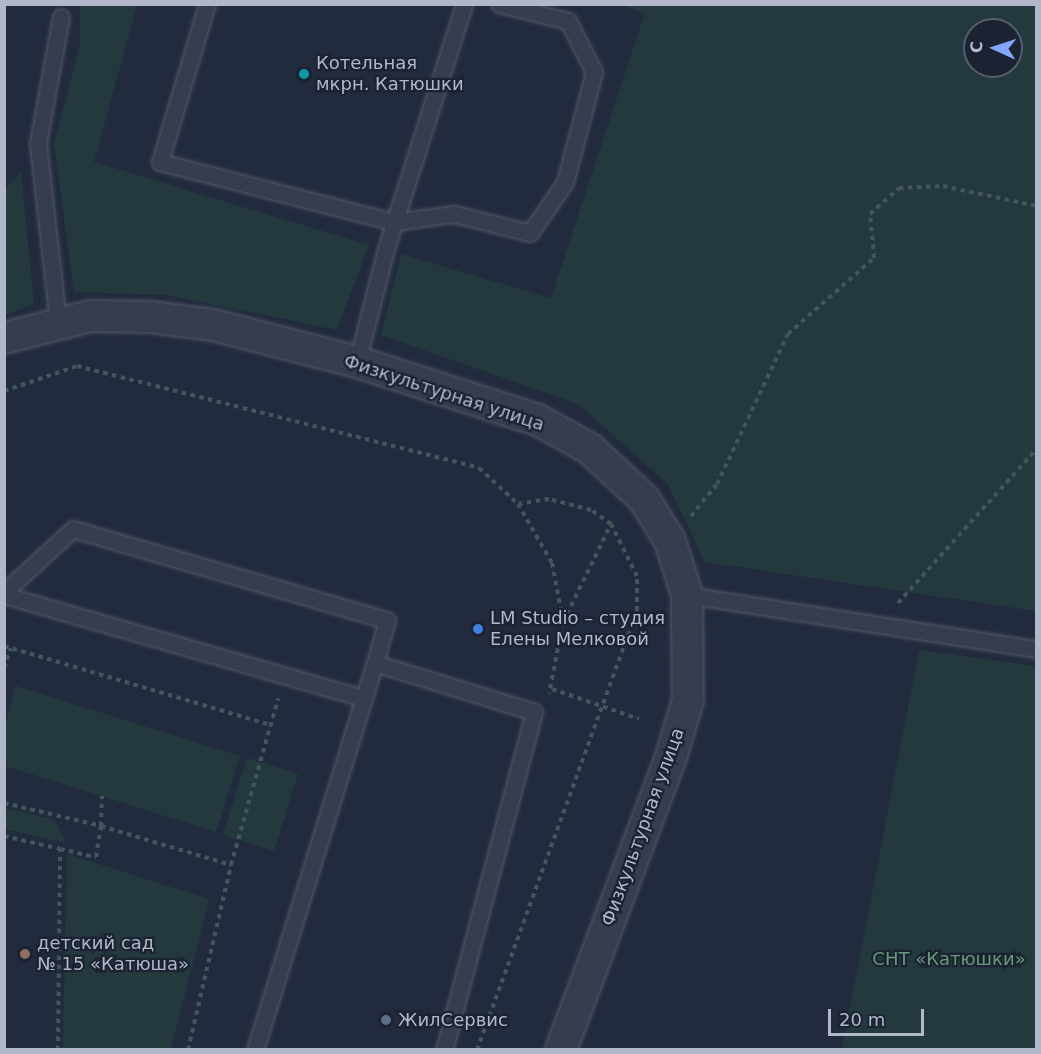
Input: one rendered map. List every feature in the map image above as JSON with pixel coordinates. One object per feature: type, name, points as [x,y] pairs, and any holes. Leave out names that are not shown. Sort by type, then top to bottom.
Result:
[{"type":"street","name":"Физкультурная улица","points":[[4,338],[58,322],[90,316],[151,317],[213,326],[357,362],[538,420],[590,449],[644,499],[670,542],[687,595],[688,700],[671,757],[561,1050]]},
{"type":"lane","points":[[207,4],[160,162],[394,222],[454,214],[530,233],[565,182],[594,72],[568,21],[499,4]]},
{"type":"lane","points":[[357,362],[394,222],[464,4]]},
{"type":"lane","points":[[58,322],[38,143],[61,17]]},
{"type":"lane","points":[[4,593],[73,529],[387,620],[255,1050]]},
{"type":"lane","points":[[4,593],[364,698]]},
{"type":"lane","points":[[687,595],[1036,649]]},
{"type":"lane","points":[[375,663],[534,712],[444,1050]]},
{"type":"path","points":[[670,542],[717,484],[788,334],[874,258],[870,214],[899,188],[943,186],[1036,206]]},
{"type":"path","points":[[4,391],[77,366],[478,468],[518,504],[552,563],[563,622]]},
{"type":"path","points":[[878,626],[1036,450]]},
{"type":"path","points":[[477,1050],[605,707],[637,611],[636,576],[611,524],[591,510],[549,499],[518,504]]},
{"type":"path","points":[[534,712],[552,689],[563,622],[611,524]]},
{"type":"path","points":[[4,646],[270,725],[231,865],[188,1050]]},
{"type":"path","points":[[4,669],[11,648]]},
{"type":"path","points":[[552,689],[639,719]]},
{"type":"path","points":[[4,836],[96,857],[102,796]]},
{"type":"path","points":[[4,802],[100,826],[231,865]]},
{"type":"path","points":[[58,1050],[60,849]]},
{"type":"green space","points":[[80,5],[137,5],[94,162],[369,245],[337,330],[166,295],[74,292],[54,143],[80,46]]},
{"type":"green space","points":[[621,5],[1036,5],[1036,611],[705,562],[667,483],[578,404],[381,335],[401,254],[551,298],[645,13]]},
{"type":"green space","points":[[21,172],[34,304],[5,315],[5,190]]},
{"type":"green space","name":"СНТ «Катюшки»","points":[[919,650],[1036,666],[1036,1049],[842,1049]]},
{"type":"green space","points":[[16,686],[240,756],[216,832],[5,766],[5,725]]},
{"type":"green space","points":[[247,758],[298,774],[274,851],[223,835]]},
{"type":"green space","points":[[5,808],[55,820],[66,843],[5,829]]},
{"type":"green space","points":[[67,854],[209,899],[171,1049],[63,1049]]},
{"type":"place","name":"Котельная мкрн. Катюшки","points":[[304,74]]},
{"type":"place","name":"LM Studio – студия Елены Мелковой","points":[[478,629]]},
{"type":"place","name":"детский сад № 15 «Катюша»","points":[[25,954]]},
{"type":"place","name":"ЖилСервис","points":[[386,1020]]}]
